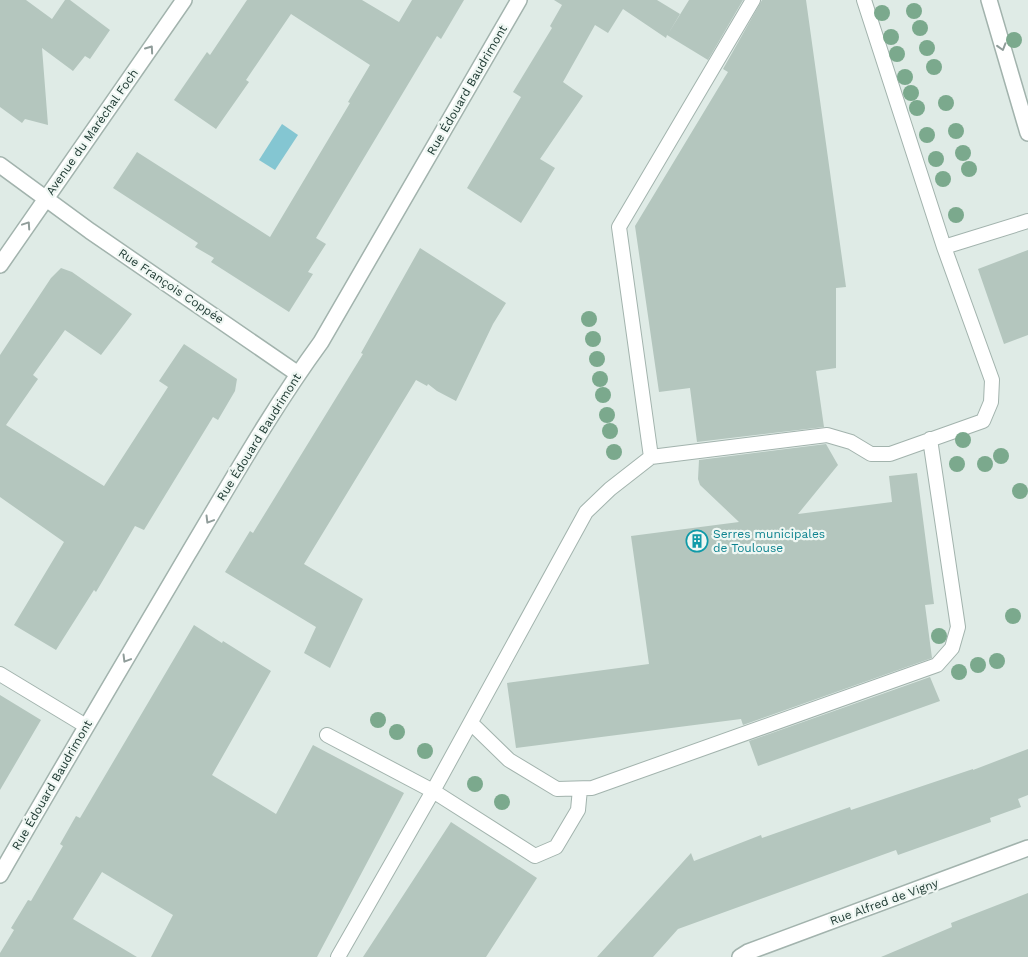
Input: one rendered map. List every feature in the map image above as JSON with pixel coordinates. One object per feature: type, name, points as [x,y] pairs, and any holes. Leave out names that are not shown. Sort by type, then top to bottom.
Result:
[{"type":"street","name":"Avenue du Maréchal Foch","points":[[0,265],[184,0]]},
{"type":"street","name":"Rue Édouard Baudrimont","points":[[0,875],[86,726],[261,432],[321,342],[519,0]]},
{"type":"street","points":[[988,0],[1028,133]]},
{"type":"street","name":"Rue François Coppée","points":[[0,165],[45,199],[298,374]]},
{"type":"street","name":"Rue Alfred de Vigny","points":[[740,957],[748,952],[1028,848]]},
{"type":"lane","points":[[651,457],[619,226],[753,0]]},
{"type":"lane","points":[[338,957],[433,791],[586,512],[610,489],[651,457],[827,435],[850,442],[872,454],[890,454],[983,421],[991,402],[992,380],[944,247],[864,0]]},
{"type":"lane","points":[[944,247],[1028,221]]},
{"type":"lane","points":[[471,722],[509,760],[557,789],[592,788],[937,665],[952,648],[958,627],[930,439]]},
{"type":"lane","points":[[0,674],[86,726]]},
{"type":"lane","points":[[327,735],[433,791],[535,856],[556,847],[578,810],[580,789]]},
{"type":"water","points":[[282,124],[298,135],[275,170],[259,160]]},
{"type":"building","points":[[0,0],[26,0],[52,19],[65,0],[70,0],[110,30],[90,59],[85,56],[73,71],[42,48],[48,125],[25,119],[22,123],[0,107]]},
{"type":"building","points":[[247,0],[362,0],[399,22],[412,0],[464,0],[441,39],[437,36],[316,238],[326,244],[308,272],[313,274],[289,312],[211,262],[214,258],[195,247],[198,243],[113,188],[137,152],[270,237],[350,103],[348,102],[370,65],[291,14],[246,80],[249,82],[216,129],[174,100],[207,52],[210,55]]},
{"type":"building","points":[[554,0],[657,0],[680,14],[668,34],[689,0],[743,0],[708,60],[667,35],[666,38],[623,9],[608,33],[595,25],[563,82],[583,96],[540,159],[555,168],[521,223],[467,188],[521,97],[513,92],[552,28],[550,26],[562,5]]},
{"type":"building","points":[[762,0],[806,0],[846,287],[836,288],[836,368],[816,371],[824,427],[697,442],[690,388],[659,392],[635,226],[728,72],[723,69]]},
{"type":"building","points":[[420,248],[506,303],[493,324],[456,401],[428,384],[427,386],[416,380],[304,564],[363,599],[330,668],[304,653],[316,627],[225,572],[250,531],[253,533],[363,354],[361,353]]},
{"type":"building","points":[[1028,250],[1028,335],[1004,344],[978,269]]},
{"type":"building","points":[[61,268],[72,272],[132,314],[101,355],[65,330],[33,375],[38,379],[6,425],[104,486],[168,387],[159,381],[184,344],[237,379],[235,391],[218,420],[213,417],[144,530],[135,526],[96,592],[94,590],[56,650],[14,625],[64,542],[0,497],[0,355],[51,278]]},
{"type":"building","points":[[826,444],[838,465],[798,514],[892,502],[889,476],[917,473],[934,604],[925,605],[932,658],[743,725],[741,719],[516,748],[507,683],[649,664],[631,536],[739,522],[700,485],[698,479],[699,460]]},
{"type":"building","points":[[194,625],[271,671],[212,775],[276,814],[313,745],[404,793],[317,957],[151,957],[173,915],[102,872],[73,919],[137,957],[0,957],[0,953],[14,930],[11,928],[28,900],[31,901],[63,846],[60,844],[76,816],[80,818]]},
{"type":"building","points":[[930,677],[940,701],[758,766],[749,741]]},
{"type":"building","points":[[0,695],[41,720],[0,790]]},
{"type":"building","points":[[1028,749],[1028,795],[1018,799],[1021,807],[990,818],[991,822],[898,855],[896,850],[678,929],[653,957],[597,957],[691,853],[694,861],[761,835],[762,838],[850,807],[851,810],[973,770]]},
{"type":"building","points":[[451,822],[537,878],[486,957],[363,957]]},
{"type":"building","points":[[1028,893],[1028,957],[881,957],[952,927],[951,923]]},
{"type":"place","name":"Serres municipales de Toulouse","points":[[697,541]]}]
